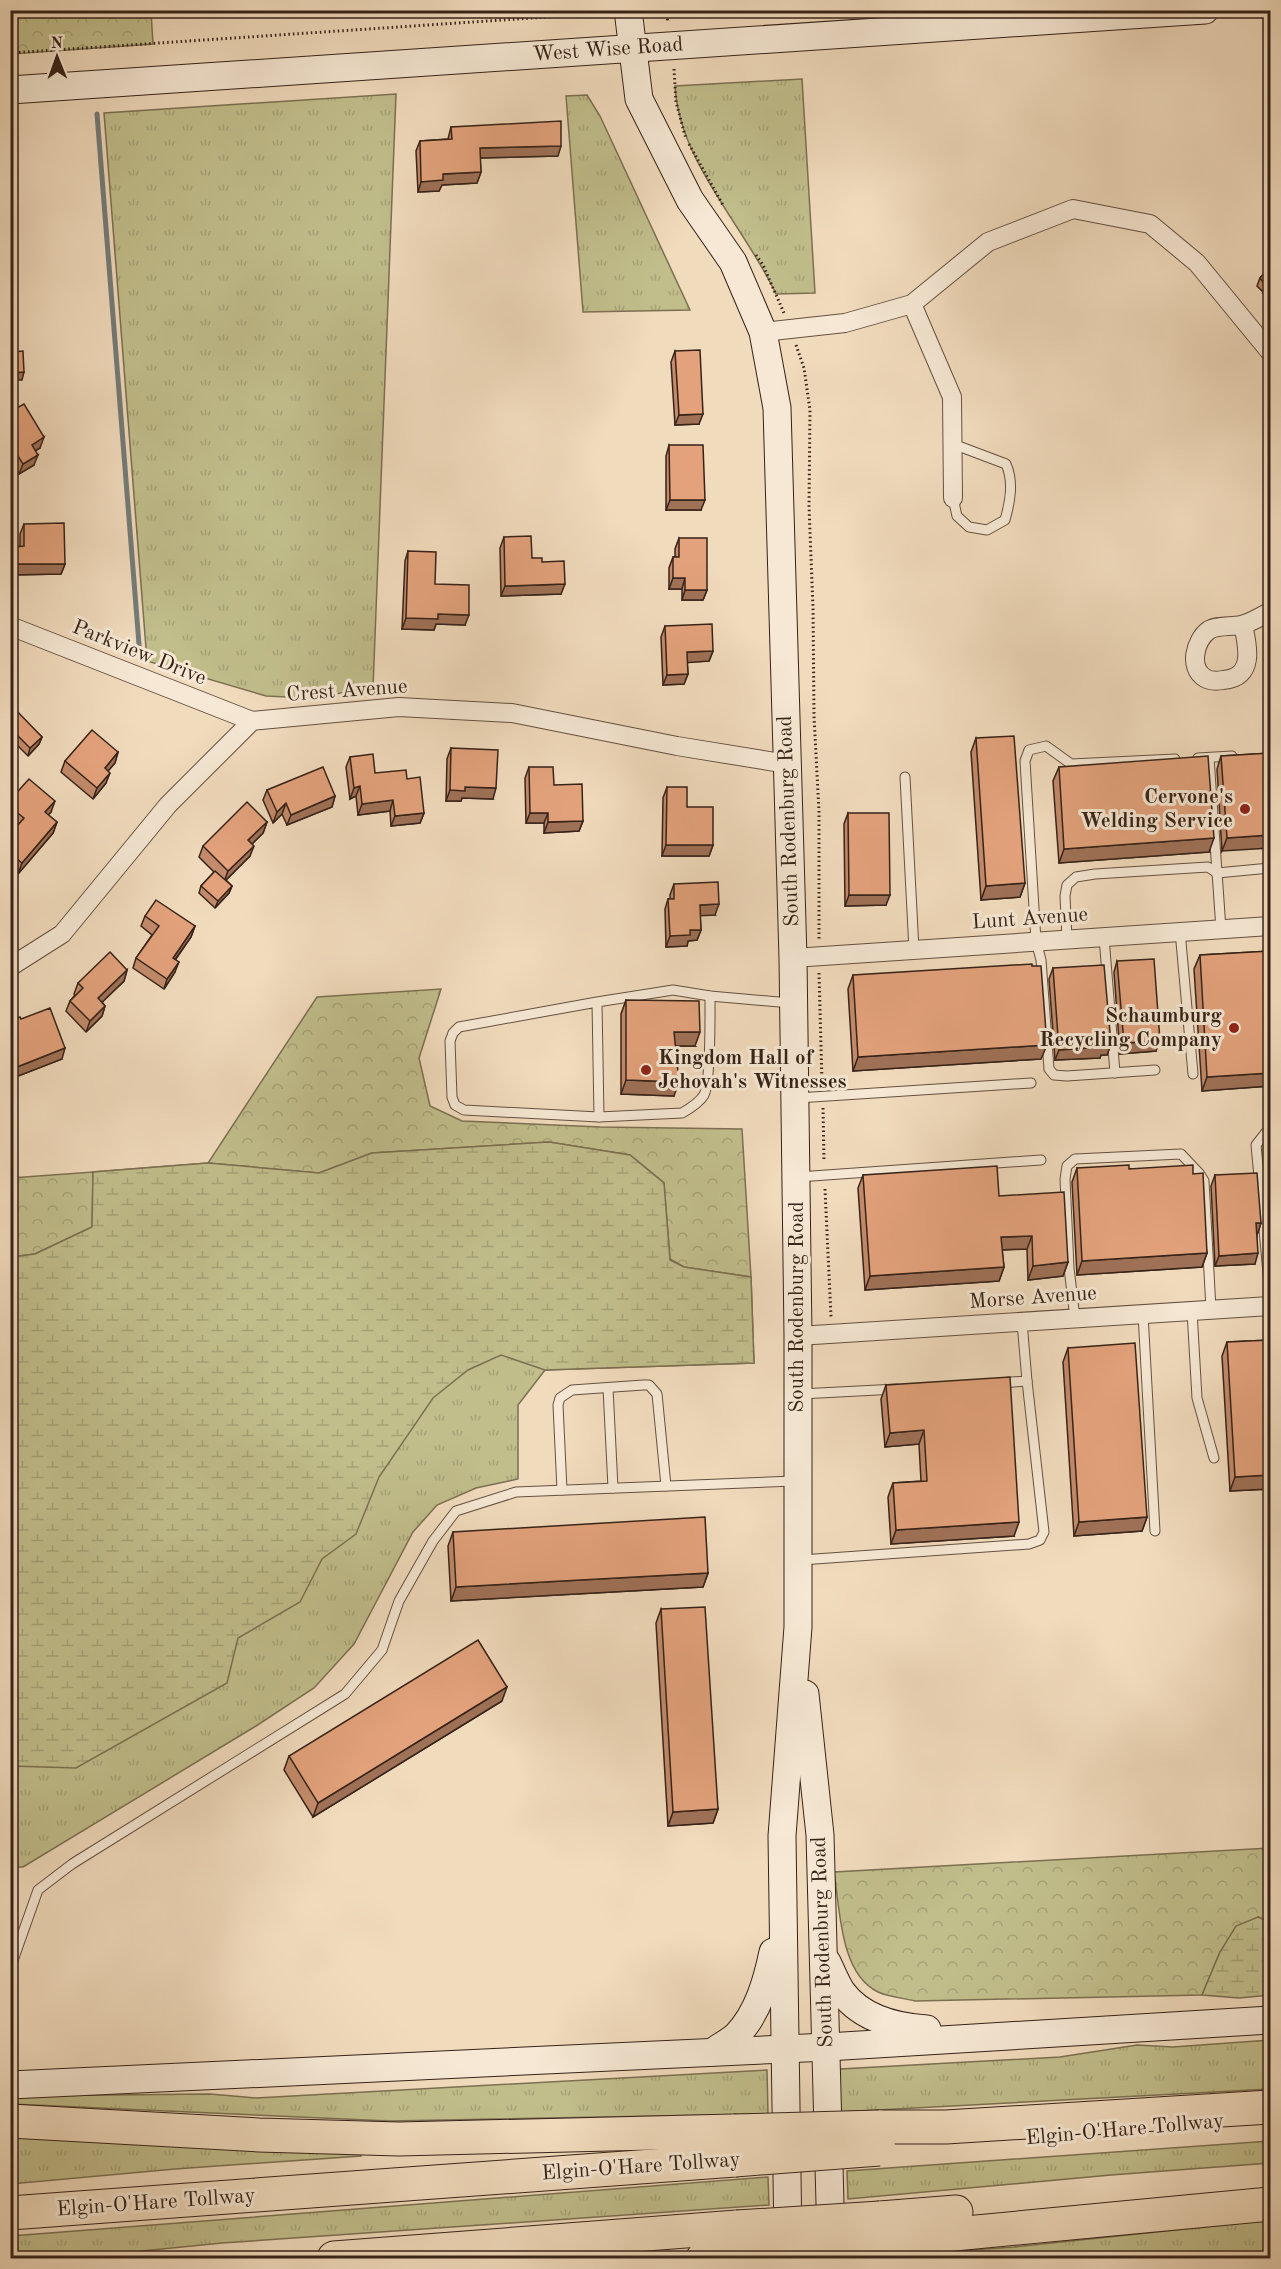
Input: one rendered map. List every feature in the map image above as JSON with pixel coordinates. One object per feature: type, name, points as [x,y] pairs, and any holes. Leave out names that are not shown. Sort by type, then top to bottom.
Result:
[{"type":"highway","points":[[879,2138],[946,2127],[1270,2107]]},
{"type":"highway","name":"Elgin-O'Hare Tollway","points":[[10,2213],[735,2145],[1270,2119]]},
{"type":"highway","points":[[10,2121],[259,2135],[735,2145]]},
{"type":"highway","points":[[880,2230],[1270,2188]]},
{"type":"highway","points":[[334,2259],[737,2241],[1270,2204]]},
{"type":"highway","points":[[703,2259],[737,2241]]},
{"type":"street","name":"South Rodenburg Road","points":[[628,10],[639,99],[690,200],[733,262],[763,332],[777,408],[794,958],[798,1336],[798,1628],[782,1836],[788,2259]]},
{"type":"street","name":"West Wise Road","points":[[10,90],[1205,10]]},
{"type":"street","points":[[763,332],[845,323],[912,304],[988,242],[1073,210],[1150,224],[1197,262],[1270,352]]},
{"type":"street","points":[[912,304],[952,398],[953,498]]},
{"type":"street","points":[[1243,625],[1270,612]]},
{"type":"street","name":"Parkview Drive","points":[[10,626],[252,721]]},
{"type":"street","name":"Crest Avenue","points":[[252,721],[399,707],[512,713],[677,746],[787,764]]},
{"type":"street","points":[[10,967],[62,934],[168,805],[252,721]]},
{"type":"street","name":"Lunt Avenue","points":[[794,958],[1270,926]]},
{"type":"street","name":"Morse Avenue","points":[[798,1336],[1270,1306]]},
{"type":"street","name":"South Rodenburg Road","points":[[798,1628],[820,1835],[832,2259]]},
{"type":"street","points":[[713,2052],[736,2036],[749,2018],[766,1985],[783,1907]]},
{"type":"street","points":[[824,1957],[841,1991],[856,2008],[885,2022],[973,2037]]},
{"type":"street","points":[[10,2085],[827,2047],[1270,2020]]},
{"type":"lane","points":[[952,444],[1006,464],[1010,474],[1009,504],[1005,520],[987,530],[969,527],[957,516],[953,498]]},
{"type":"lane","points":[[1155,1071],[1067,1077],[1054,1075],[1049,1069],[1041,960],[1036,941],[1024,761],[1029,750],[1046,746],[1071,764],[1247,755]]},
{"type":"lane","points":[[1209,758],[1221,929]]},
{"type":"lane","points":[[905,777],[914,950]]},
{"type":"lane","points":[[1067,939],[1065,896],[1067,885],[1076,877],[1208,867],[1217,873],[1270,868]]},
{"type":"lane","points":[[1180,931],[1192,1074]]},
{"type":"lane","points":[[1104,937],[1115,1073]]},
{"type":"lane","points":[[710,996],[708,1064],[704,1094],[692,1107],[682,1113],[599,1117],[464,1110],[454,1105],[450,1041],[453,1033],[459,1027],[673,990],[710,996],[794,1003]]},
{"type":"lane","points":[[597,1002],[599,1117]]},
{"type":"lane","points":[[795,1098],[1031,1083]]},
{"type":"lane","points":[[1270,1131],[1267,1131],[1256,1145],[1268,1245],[1270,1294]]},
{"type":"lane","points":[[1075,1318],[1069,1268],[1065,1179],[1067,1166],[1075,1160],[1181,1154],[1199,1173],[1204,1181],[1212,1309]]},
{"type":"lane","points":[[796,1177],[1041,1160]]},
{"type":"lane","points":[[1192,1311],[1197,1398],[1214,1458]]},
{"type":"lane","points":[[1143,1314],[1155,1531]]},
{"type":"lane","points":[[798,1560],[1029,1544],[1040,1540],[1044,1532],[1022,1322]]},
{"type":"lane","points":[[992,1383],[1027,1381]]},
{"type":"lane","points":[[562,1490],[558,1405],[560,1398],[572,1390],[649,1385],[657,1395],[666,1486]]},
{"type":"lane","points":[[608,1388],[613,1488]]},
{"type":"lane","points":[[798,1394],[912,1388]]},
{"type":"lane","points":[[10,1969],[38,1890],[72,1864],[345,1694],[382,1650],[399,1601],[433,1541],[456,1511],[516,1492],[798,1481]]},
{"type":"path","points":[[10,53],[588,14]]},
{"type":"green space","points":[[11,10],[151,11],[153,44],[11,54]]},
{"type":"green space","points":[[802,79],[815,293],[776,294],[701,168],[688,141],[679,114],[675,86]]},
{"type":"green space","points":[[396,94],[373,688],[309,698],[266,696],[147,661],[104,113]]},
{"type":"green space","points":[[587,95],[600,116],[690,310],[583,312],[566,96]]},
{"type":"green space","points":[[441,989],[419,1058],[430,1106],[462,1121],[600,1127],[742,1129],[751,1277],[684,1267],[670,1259],[664,1183],[630,1155],[549,1142],[372,1153],[319,1173],[208,1163],[317,997]]},
{"type":"green space","points":[[549,1142],[630,1155],[664,1183],[670,1260],[684,1267],[751,1277],[754,1363],[545,1370],[501,1355],[468,1370],[433,1398],[379,1477],[356,1534],[322,1559],[300,1602],[238,1638],[227,1683],[76,1768],[11,1766],[11,1257],[35,1254],[92,1227],[93,1172],[208,1163],[319,1173],[372,1153]]},
{"type":"green space","points":[[208,1163],[684,1267],[751,1277],[754,1363],[545,1370],[518,1405],[518,1479],[476,1488],[437,1505],[413,1532],[354,1644],[314,1688],[256,1726],[23,1867],[11,1867],[10,1257],[92,1227],[93,1172]]},
{"type":"green space","points":[[93,1172],[92,1227],[35,1254],[11,1257],[11,1178]]},
{"type":"green space","points":[[1270,1848],[1270,1922],[1258,1917],[1220,1952],[1202,1995],[915,2001],[882,1994],[865,1983],[849,1956],[844,1939],[834,1872]]},
{"type":"green space","points":[[1258,1917],[1270,1922],[1270,1995],[1239,1998],[1202,1995],[1220,1952],[1236,1926]]},
{"type":"green space","points":[[1270,2040],[1270,2089],[840,2112],[840,2069],[1060,2057],[1137,2045],[1173,2047]]},
{"type":"green space","points":[[767,2070],[768,2114],[390,2121],[11,2104],[11,2096],[210,2094],[256,2098]]},
{"type":"green space","points":[[11,2135],[360,2152],[361,2156],[175,2169],[11,2184]]},
{"type":"green space","points":[[1270,2141],[1270,2163],[848,2199],[847,2171]]},
{"type":"green space","points":[[768,2177],[769,2205],[222,2243],[72,2258],[11,2258],[11,2236]]},
{"type":"green space","points":[[1270,2220],[1270,2258],[856,2258],[1014,2247]]},
{"type":"building","points":[[561,121],[561,146],[480,148],[481,172],[443,174],[443,180],[421,182],[420,141],[452,139],[451,127]]},
{"type":"building","points":[[1270,267],[1270,281],[1265,285],[1260,278]]},
{"type":"building","points":[[10,331],[12,331],[13,352],[23,351],[24,372],[10,373]]},
{"type":"building","points":[[700,350],[703,414],[679,415],[675,351]]},
{"type":"building","points":[[10,398],[17,408],[24,404],[44,437],[32,445],[38,455],[23,464],[18,456],[12,459],[10,457]]},
{"type":"building","points":[[669,445],[703,445],[705,500],[670,500]]},
{"type":"building","points":[[64,523],[65,564],[14,564],[14,547],[24,546],[24,524]]},
{"type":"building","points":[[531,536],[532,558],[542,558],[542,562],[564,561],[565,584],[505,586],[504,537]]},
{"type":"building","points":[[679,538],[707,538],[707,590],[685,590],[685,578],[673,578],[673,557],[679,557]]},
{"type":"building","points":[[408,551],[436,552],[435,584],[469,585],[469,615],[438,614],[438,619],[406,618]]},
{"type":"building","points":[[712,624],[713,651],[687,652],[688,674],[667,675],[665,626]]},
{"type":"building","points":[[12,706],[42,737],[30,748],[10,728],[10,708]]},
{"type":"building","points":[[92,730],[118,752],[105,768],[110,773],[97,788],[65,761]]},
{"type":"building","points":[[1014,736],[1025,883],[986,886],[976,738]]},
{"type":"building","points":[[451,748],[498,750],[496,788],[465,787],[465,791],[450,790]]},
{"type":"building","name":"Cervone's Welding Service","points":[[1270,753],[1270,835],[1227,838],[1221,756]]},
{"type":"building","points":[[373,754],[375,773],[406,770],[407,779],[420,777],[424,813],[395,816],[393,800],[362,804],[360,786],[354,788],[350,757]]},
{"type":"building","points":[[1208,756],[1214,838],[1064,849],[1059,767]]},
{"type":"building","points":[[323,767],[335,796],[291,815],[286,803],[277,812],[267,790]]},
{"type":"building","points":[[529,767],[553,767],[554,785],[582,784],[583,821],[548,822],[548,813],[530,813]]},
{"type":"building","points":[[29,779],[55,801],[45,812],[57,822],[22,863],[10,853],[10,834],[24,818],[10,807],[10,800]]},
{"type":"building","points":[[667,787],[687,787],[687,807],[713,807],[713,845],[666,845]]},
{"type":"building","points":[[247,802],[267,822],[248,840],[254,846],[228,871],[203,846]]},
{"type":"building","points":[[848,813],[889,813],[890,895],[849,895]]},
{"type":"building","points":[[215,871],[232,886],[218,901],[201,886]]},
{"type":"building","points":[[718,882],[719,904],[700,905],[701,930],[690,930],[690,935],[670,936],[668,899],[674,899],[674,884]]},
{"type":"building","points":[[156,900],[195,926],[173,958],[179,962],[167,979],[136,958],[159,926],[145,916]]},
{"type":"building","name":"Schaumburg Recycling Company","points":[[1270,951],[1270,1073],[1207,1077],[1200,955]]},
{"type":"building","points":[[110,952],[127,970],[98,998],[105,1006],[90,1021],[70,1001],[83,988],[78,983]]},
{"type":"building","points":[[1154,959],[1160,1041],[1124,1043],[1117,961]]},
{"type":"building","points":[[1032,964],[1032,966],[1041,966],[1047,1045],[858,1057],[853,975]]},
{"type":"building","points":[[1104,965],[1111,1044],[1104,1045],[1104,1047],[1059,1050],[1053,968]]},
{"type":"building","name":"Kingdom Hall of Jehovah's Witnesses","points":[[626,1000],[699,1001],[700,1032],[674,1032],[679,1082],[626,1080]]},
{"type":"building","points":[[50,1008],[65,1048],[17,1067],[10,1050],[10,1021]]},
{"type":"building","points":[[1129,1165],[1129,1169],[1193,1165],[1193,1174],[1203,1173],[1207,1253],[1082,1261],[1077,1168]]},
{"type":"building","points":[[997,1166],[999,1196],[1064,1192],[1068,1262],[1033,1266],[1032,1236],[1001,1237],[1004,1267],[870,1276],[863,1175]]},
{"type":"building","points":[[1257,1173],[1261,1223],[1256,1223],[1258,1253],[1219,1256],[1215,1175]]},
{"type":"building","points":[[1270,1340],[1270,1475],[1235,1477],[1227,1342]]},
{"type":"building","points":[[1135,1343],[1147,1517],[1079,1522],[1068,1348]]},
{"type":"building","points":[[1010,1377],[1019,1522],[896,1530],[893,1483],[927,1481],[924,1430],[890,1433],[886,1385]]},
{"type":"building","points":[[705,1517],[708,1573],[456,1587],[453,1532]]},
{"type":"building","points":[[705,1607],[718,1809],[673,1812],[661,1609]]},
{"type":"building","points":[[478,1640],[507,1687],[318,1803],[289,1756]]},
{"type":"waterway","points":[[97,114],[140,657]]},
{"type":"place","name":"Cervone's Welding Service","points":[[1245,809]]},
{"type":"place","name":"Schaumburg Recycling Company","points":[[1234,1028]]},
{"type":"place","name":"Kingdom Hall of Jehovah's Witnesses","points":[[646,1070]]}]
